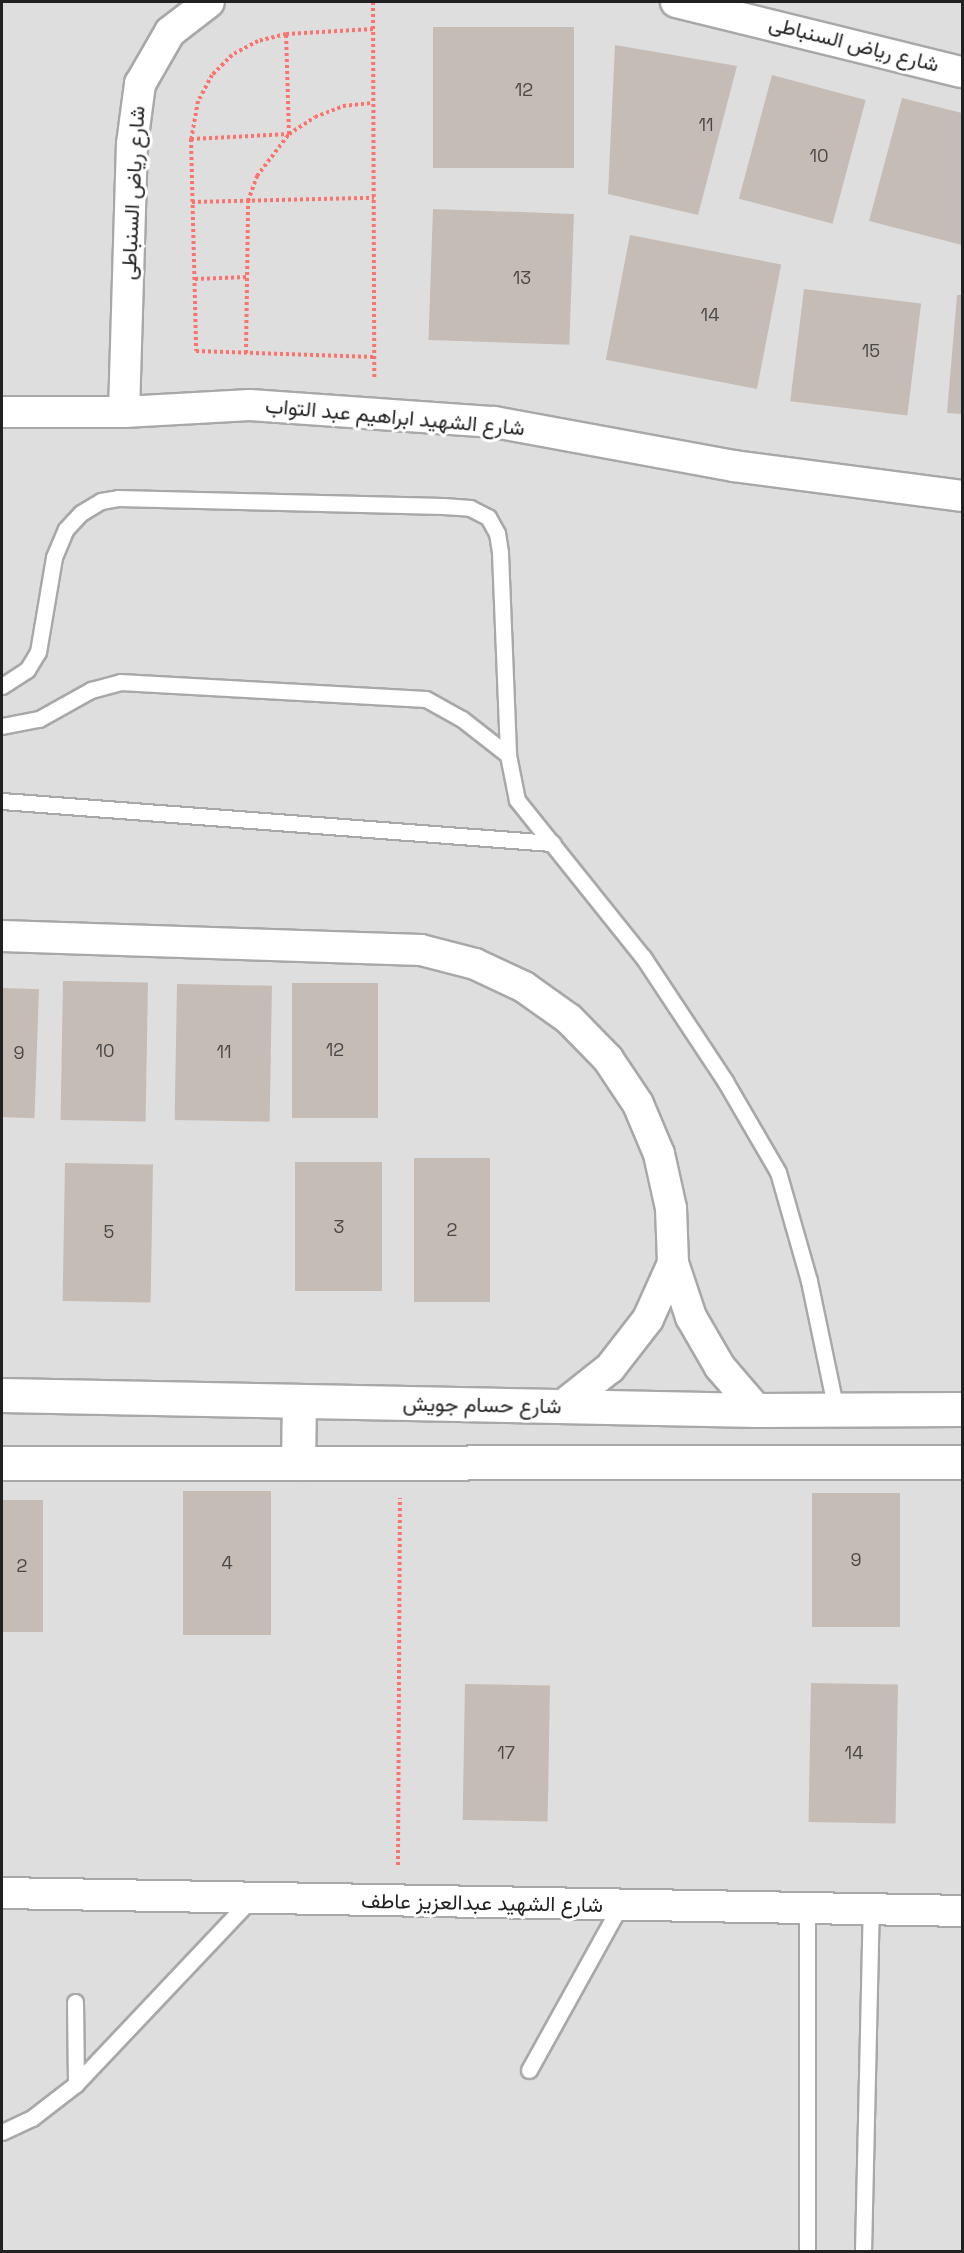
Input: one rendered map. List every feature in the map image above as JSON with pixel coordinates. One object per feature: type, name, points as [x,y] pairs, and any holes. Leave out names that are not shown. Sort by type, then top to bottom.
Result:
[{"type":"street","name":"شارع رياض السنباطى","points":[[124,412],[132,144],[140,84],[170,32],[209,2]]},
{"type":"street","name":"شارع رياض السنباطى","points":[[676,2],[963,72]]},
{"type":"street","name":"شارع الشهيد ابراهيم عبد التواب","points":[[2,412],[124,412],[250,405],[375,411],[494,422],[734,466],[963,496]]},
{"type":"street","points":[[2,936],[421,950],[475,964],[524,987],[569,1019],[608,1059],[638,1104],[662,1165],[671,1208],[673,1263],[691,1317],[720,1367],[757,1410]]},
{"type":"street","points":[[562,1406],[610,1368],[648,1319],[673,1263]]},
{"type":"street","name":"شارع حسام جويش","points":[[2,1395],[757,1410],[963,1409]]},
{"type":"street","points":[[298,1463],[299,1401]]},
{"type":"street","points":[[2,1463],[963,1462]]},
{"type":"street","name":"شارع الشهيد عبدالعزيز عاطف","points":[[2,1893],[963,1911]]},
{"type":"lane","points":[[2,686],[27,670],[38,652],[54,557],[66,529],[81,513],[100,501],[118,498],[470,508],[488,517],[497,533],[508,755],[517,800],[643,957],[725,1081],[778,1172],[809,1281],[836,1410]]},
{"type":"lane","points":[[2,726],[39,719],[91,690],[120,682],[426,699],[462,719],[508,755]]},
{"type":"lane","points":[[2,801],[552,843]]},
{"type":"lane","points":[[2,2132],[32,2118],[76,2084],[251,1899]]},
{"type":"lane","points":[[530,2070],[620,1906]]},
{"type":"lane","points":[[807,1909],[807,2252]]},
{"type":"lane","points":[[863,2252],[871,1910]]},
{"type":"lane","points":[[75,2002],[76,2084]]},
{"type":"path","points":[[373,2],[375,411]]},
{"type":"path","points":[[373,29],[286,34],[258,41],[232,55],[212,75],[198,100],[191,139],[196,351],[374,357]]},
{"type":"path","points":[[286,34],[289,134]]},
{"type":"path","points":[[246,353],[248,201],[257,176],[289,134],[315,117],[343,106],[374,103]]},
{"type":"path","points":[[191,139],[289,134]]},
{"type":"path","points":[[192,202],[374,198]]},
{"type":"path","points":[[194,279],[248,277]]},
{"type":"path","points":[[398,1902],[400,1463]]},
{"type":"shaded area","points":[[2,2],[962,2],[962,2251],[2,2251]]},
{"type":"building","points":[[433,27],[574,27],[574,168],[433,168]]},
{"type":"building","points":[[615,45],[737,66],[698,215],[608,194]]},
{"type":"building","points":[[772,75],[866,100],[833,224],[739,199]]},
{"type":"building","points":[[902,98],[962,113],[962,245],[869,221]]},
{"type":"building","points":[[433,209],[574,214],[569,345],[428,340]]},
{"type":"building","points":[[630,235],[781,264],[757,389],[606,360]]},
{"type":"building","points":[[804,289],[921,303],[907,416],[790,401]]},
{"type":"building","points":[[957,295],[962,295],[962,414],[947,413]]},
{"type":"building","points":[[63,981],[148,982],[146,1121],[61,1120]]},
{"type":"building","points":[[292,983],[378,983],[378,1118],[292,1118]]},
{"type":"building","points":[[177,984],[272,986],[270,1122],[175,1120]]},
{"type":"building","points":[[2,988],[39,989],[34,1118],[2,1117]]},
{"type":"building","points":[[414,1158],[490,1158],[490,1302],[414,1302]]},
{"type":"building","points":[[295,1162],[382,1162],[382,1291],[295,1291]]},
{"type":"building","points":[[65,1163],[153,1165],[151,1303],[63,1301]]},
{"type":"building","points":[[183,1491],[271,1491],[271,1635],[183,1635]]},
{"type":"building","points":[[812,1493],[900,1493],[900,1627],[812,1627]]},
{"type":"building","points":[[2,1500],[43,1500],[43,1632],[2,1632]]},
{"type":"building","points":[[811,1683],[898,1685],[896,1823],[809,1822]]},
{"type":"building","points":[[465,1684],[550,1685],[548,1821],[463,1820]]}]
